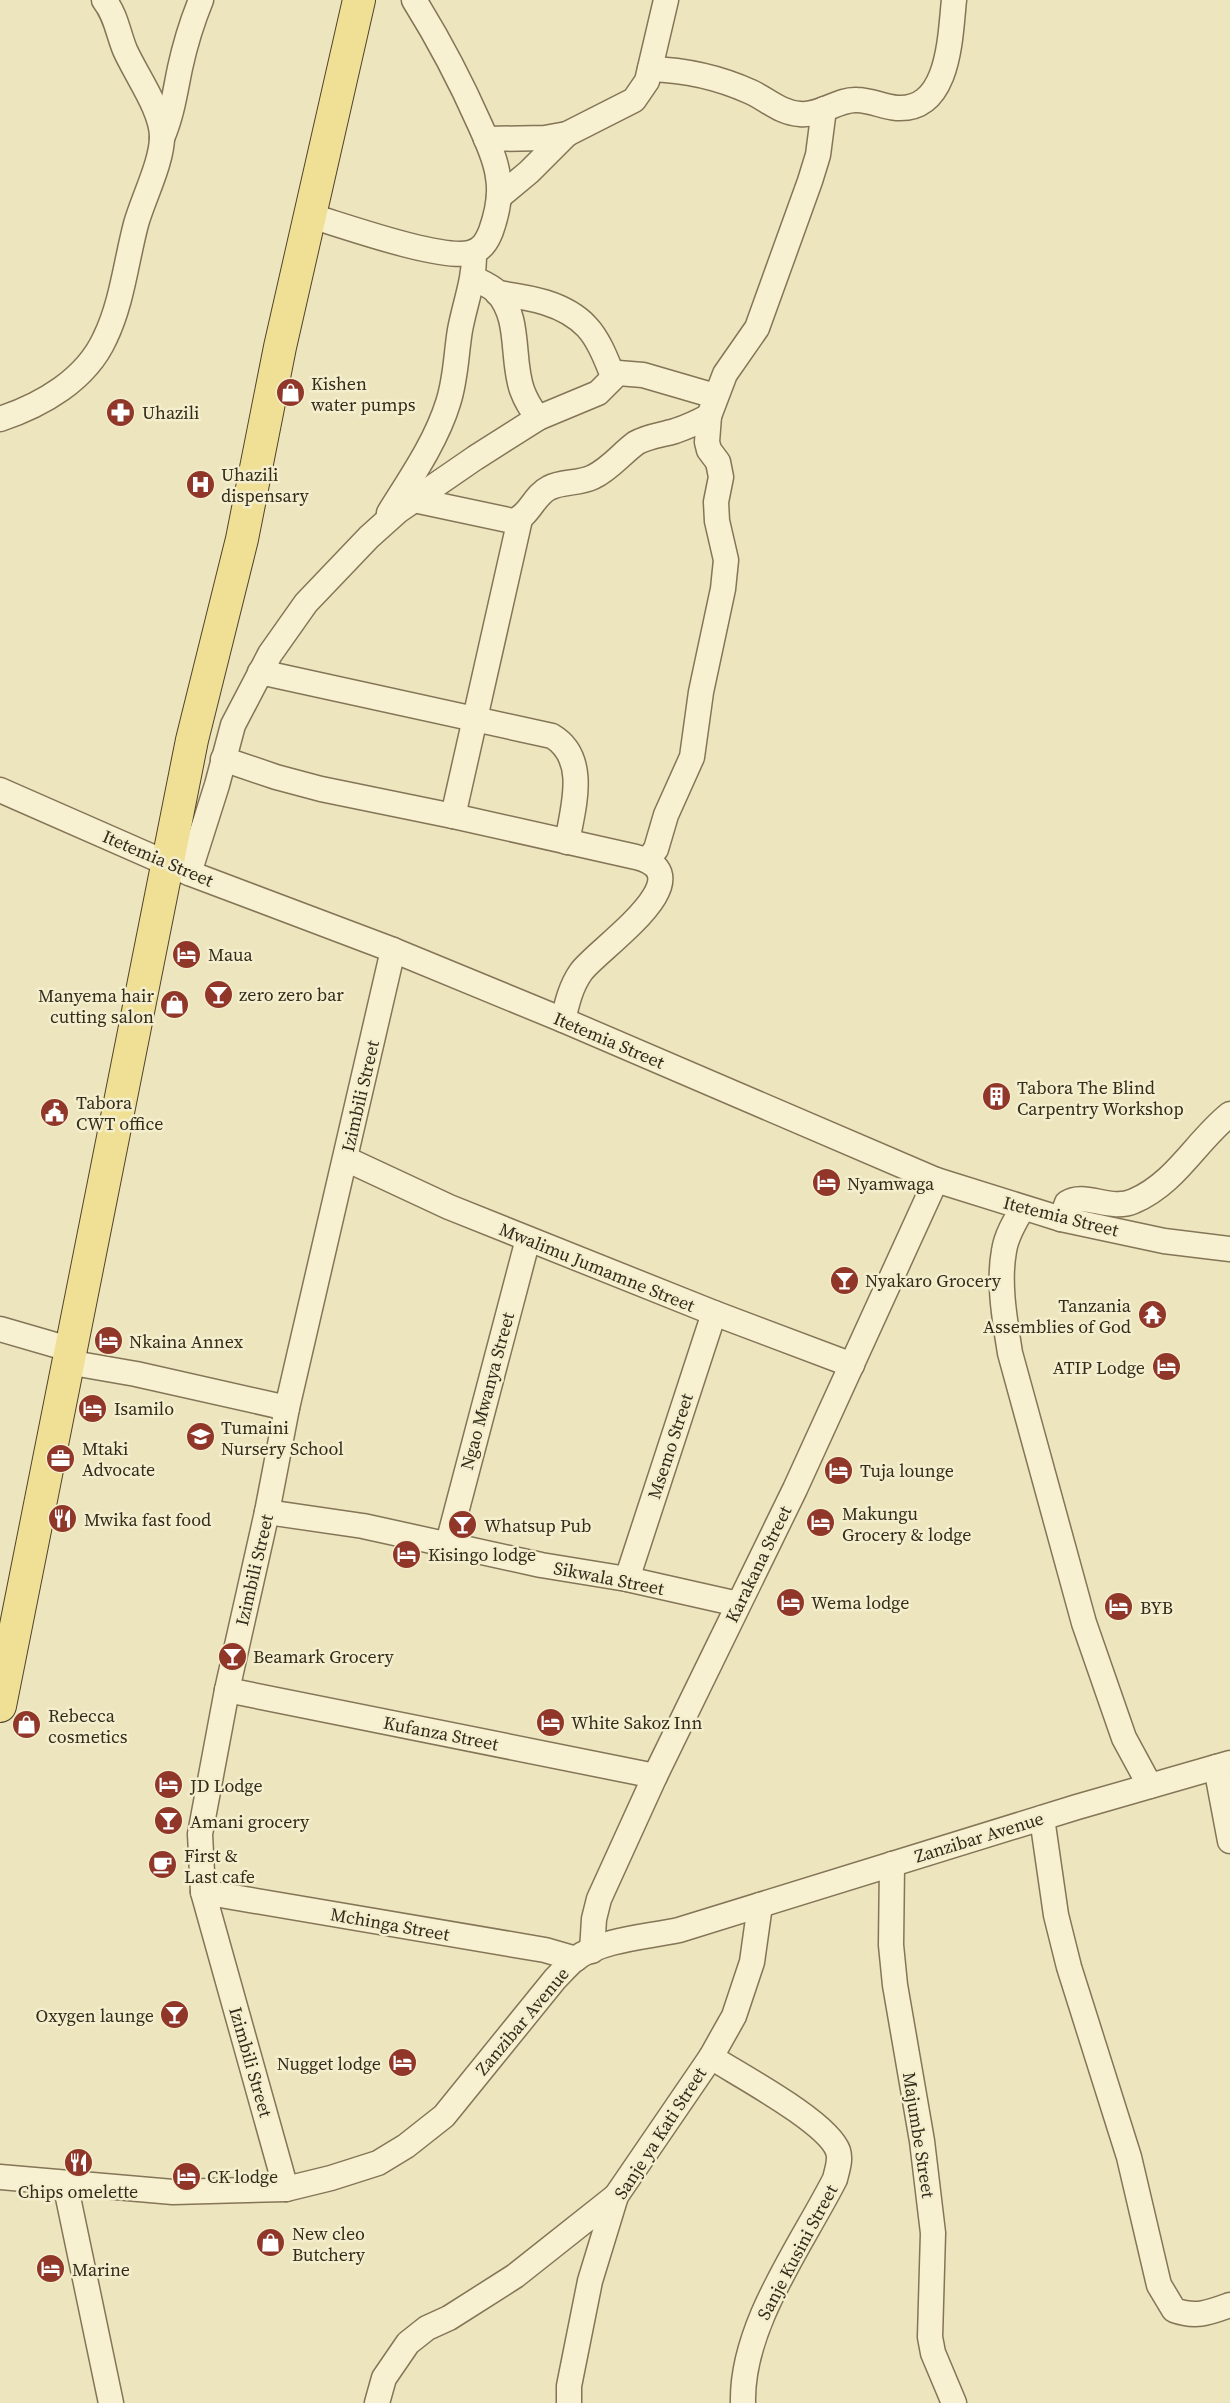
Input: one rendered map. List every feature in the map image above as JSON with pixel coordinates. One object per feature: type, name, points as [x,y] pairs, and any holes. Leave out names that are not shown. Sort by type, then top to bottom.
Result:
[{"type":"main road","points":[[0,1706],[68,1355],[179,868],[192,740],[242,539],[280,347],[358,0]]},
{"type":"street","points":[[104,0],[112,10],[124,46],[156,113],[162,138]]},
{"type":"street","points":[[0,419],[33,405],[69,384],[88,364],[105,338],[119,296],[136,224],[171,114],[180,65],[192,22],[201,0]]},
{"type":"street","points":[[311,216],[433,251],[456,254],[474,252],[486,242],[497,212],[498,177],[486,139],[452,66],[414,0]]},
{"type":"street","points":[[499,197],[567,135],[634,100],[642,92],[650,69],[666,0]]},
{"type":"street","points":[[650,69],[687,71],[705,75],[752,93],[788,113],[802,115],[840,102],[858,100],[898,108],[910,107],[930,97],[938,85],[950,42],[954,0]]},
{"type":"street","points":[[648,860],[656,849],[666,815],[692,758],[701,692],[723,589],[726,560],[717,521],[716,502],[721,477],[718,462],[709,450],[707,442],[712,406],[733,361],[757,328],[818,155],[824,109]]},
{"type":"street","points":[[486,139],[545,138],[567,135]]},
{"type":"street","points":[[383,523],[423,455],[448,403],[460,332],[473,278],[474,252]]},
{"type":"street","points":[[473,278],[497,293],[541,301],[575,316],[597,340],[613,376]]},
{"type":"street","points":[[497,293],[505,305],[514,332],[521,389],[528,405],[538,418]]},
{"type":"street","points":[[179,868],[217,786],[236,718],[280,636],[306,603],[383,523],[466,464],[538,418],[598,393],[613,376],[626,372],[643,375],[712,406]]},
{"type":"street","points":[[453,816],[520,519],[542,492],[549,488],[593,477],[606,470],[636,443],[692,425],[712,406]]},
{"type":"street","points":[[414,500],[513,522],[520,519]]},
{"type":"street","points":[[260,672],[474,721],[542,734],[562,742],[571,755],[576,776],[567,842]]},
{"type":"street","points":[[223,759],[321,789],[648,860],[656,866],[659,873],[659,889],[627,930],[591,960],[580,973],[568,1000],[563,1020]]},
{"type":"street","name":"Itetemia Street","points":[[0,790],[179,868],[393,950],[563,1020],[936,1180],[1061,1219],[1164,1241],[1230,1249]]},
{"type":"street","name":"Izimbili Street","points":[[286,2189],[203,1892],[201,1834],[227,1690],[267,1512],[287,1408],[393,950]]},
{"type":"street","points":[[1061,1219],[1067,1203],[1076,1198],[1120,1205],[1145,1196],[1174,1173],[1211,1131],[1230,1114]]},
{"type":"street","name":"Mwalimu Jumamne Street","points":[[346,1159],[449,1207],[714,1313],[852,1365]]},
{"type":"street","name":"Karakana Street","points":[[584,1955],[599,1899],[655,1776],[852,1365],[936,1180]]},
{"type":"street","points":[[1023,1208],[1004,1249],[1002,1266],[1005,1324],[1010,1353],[1084,1623],[1124,1738],[1150,1786]]},
{"type":"street","name":"Ngao Mwanya Street","points":[[448,1543],[528,1239]]},
{"type":"street","name":"Msemo Street","points":[[627,1580],[714,1313]]},
{"type":"street","points":[[0,1329],[68,1355],[136,1374],[287,1408]]},
{"type":"street","name":"Sikwala Street","points":[[267,1512],[363,1526],[738,1605]]},
{"type":"street","name":"Kufanza Street","points":[[227,1690],[655,1776]]},
{"type":"street","points":[[1223,1765],[1230,1841]]},
{"type":"street","name":"Zanzibar Avenue","points":[[0,2177],[173,2192],[286,2189],[378,2163],[444,2116],[555,1979],[584,1955],[611,1944],[679,1930],[892,1863],[1223,1765]]},
{"type":"street","points":[[1042,1818],[1056,1915],[1068,1967],[1129,2157],[1160,2285],[1174,2310],[1191,2316],[1230,2305]]},
{"type":"street","name":"Majumbe Street","points":[[892,1863],[891,1945],[895,1985],[922,2141],[933,2233],[930,2337],[933,2353],[954,2403]]},
{"type":"street","name":"Mchinga Street","points":[[203,1892],[584,1955]]},
{"type":"street","name":"Sanje ya Kati Street","points":[[569,2403],[568,2386],[590,2281],[616,2196],[711,2057],[734,2016],[752,1962],[760,1905]]},
{"type":"street","name":"Sanje Kusini Street","points":[[711,2057],[813,2123],[829,2136],[838,2152],[839,2164],[835,2179],[763,2310],[750,2355],[743,2403]]},
{"type":"street","points":[[65,2183],[111,2403]]},
{"type":"street","points":[[376,2403],[384,2378],[408,2343],[427,2328],[449,2318],[515,2276],[616,2196]]},
{"type":"place","name":"Kishen water pumps","points":[[290,393]]},
{"type":"place","name":"Uhazili","points":[[121,412]]},
{"type":"place","name":"Uhazili dispensary","points":[[200,484]]},
{"type":"place","name":"Maua","points":[[187,954]]},
{"type":"place","name":"zero zero bar","points":[[218,994]]},
{"type":"place","name":"Manyema hair cutting salon","points":[[175,1005]]},
{"type":"place","name":"Tabora The Blind Carpentry Workshop","points":[[996,1097]]},
{"type":"place","name":"Tabora CWT office","points":[[55,1112]]},
{"type":"place","name":"Nyamwaga","points":[[826,1183]]},
{"type":"place","name":"Nyakaro Grocery","points":[[844,1280]]},
{"type":"place","name":"Tanzania Assemblies of God","points":[[1152,1315]]},
{"type":"place","name":"Nkaina Annex","points":[[108,1341]]},
{"type":"place","name":"ATIP Lodge","points":[[1166,1367]]},
{"type":"place","name":"Isamilo","points":[[93,1408]]},
{"type":"place","name":"Tumaini Nursery School","points":[[200,1437]]},
{"type":"place","name":"Mtaki Advocate","points":[[61,1458]]},
{"type":"place","name":"Tuja lounge","points":[[839,1470]]},
{"type":"place","name":"Mwika fast food","points":[[63,1519]]},
{"type":"place","name":"Makungu Grocery & lodge","points":[[821,1523]]},
{"type":"place","name":"Whatsup Pub","points":[[463,1525]]},
{"type":"place","name":"Kisingo lodge","points":[[407,1554]]},
{"type":"place","name":"Wema lodge","points":[[790,1602]]},
{"type":"place","name":"BYB","points":[[1119,1607]]},
{"type":"place","name":"Beamark Grocery","points":[[232,1656]]},
{"type":"place","name":"White Sakoz Inn","points":[[550,1722]]},
{"type":"place","name":"Rebecca cosmetics","points":[[27,1725]]},
{"type":"place","name":"JD Lodge","points":[[169,1785]]},
{"type":"place","name":"Amani grocery","points":[[169,1821]]},
{"type":"place","name":"First & Last cafe","points":[[163,1865]]},
{"type":"place","name":"Oxygen launge","points":[[175,2015]]},
{"type":"place","name":"Nugget lodge","points":[[402,2063]]},
{"type":"place","name":"Chips omelette","points":[[78,2162]]},
{"type":"place","name":"CK lodge","points":[[186,2176]]},
{"type":"place","name":"New cleo Butchery","points":[[271,2243]]},
{"type":"place","name":"Marine","points":[[51,2269]]}]
